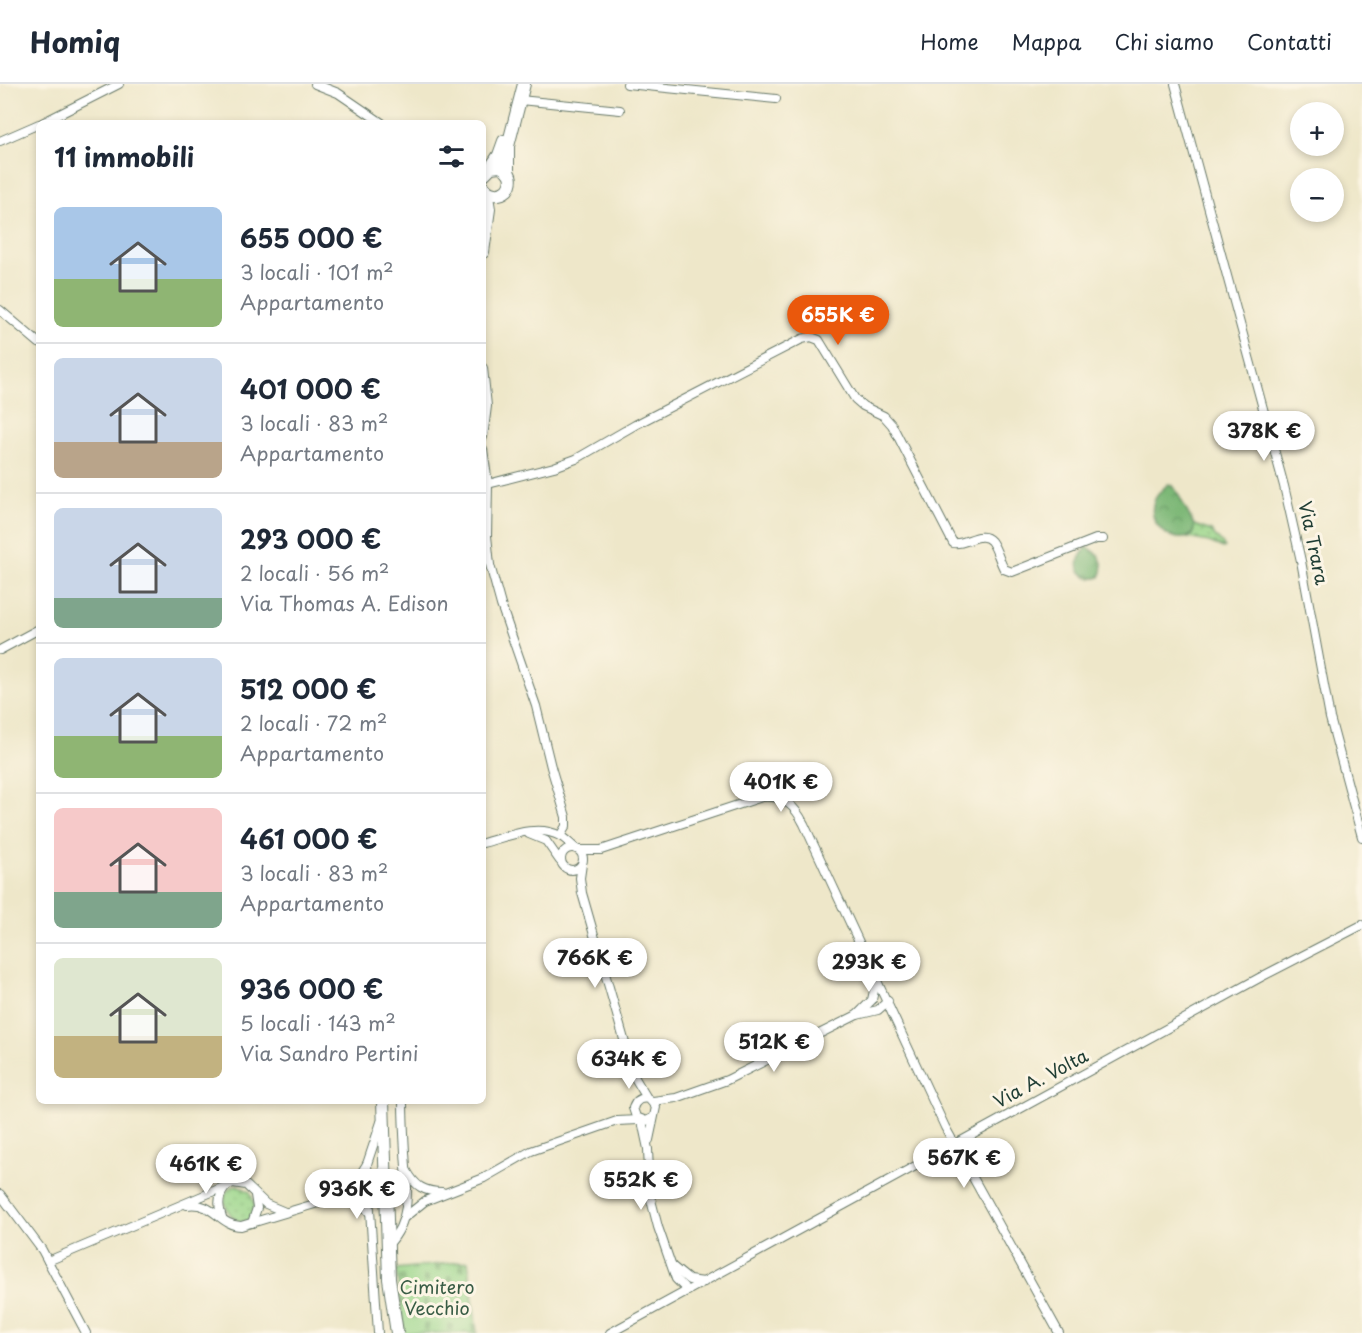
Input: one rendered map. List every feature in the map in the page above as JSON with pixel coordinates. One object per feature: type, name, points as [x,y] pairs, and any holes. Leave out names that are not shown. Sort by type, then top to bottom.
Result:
[{"type":"main road","points":[[486,170],[503,146],[518,84]]},
{"type":"main road","points":[[488,219],[492,209],[511,184],[508,172],[508,146],[524,84]]},
{"type":"main road","points":[[486,170],[501,166],[508,172]]},
{"type":"main road","points":[[486,189],[493,194],[502,194]]},
{"type":"main road","points":[[486,196],[489,208],[486,232]]},
{"type":"main road","points":[[383,1105],[389,1279],[397,1333]]},
{"type":"street","points":[[49,120],[119,84]]},
{"type":"street","points":[[315,84],[338,93],[378,120]]},
{"type":"street","points":[[627,84],[776,99]]},
{"type":"street","name":"Via Trara","points":[[1175,84],[1284,486],[1301,561],[1330,718],[1362,837]]},
{"type":"street","points":[[520,100],[620,110]]},
{"type":"street","points":[[0,141],[36,126]]},
{"type":"street","points":[[0,310],[36,340]]},
{"type":"street","points":[[488,484],[576,459],[635,425],[805,337],[811,337],[821,342],[857,401],[884,416],[892,425],[954,543],[961,544],[979,537],[986,538],[991,542],[1004,569],[1012,572],[1096,539],[1103,539]]},
{"type":"street","points":[[486,396],[486,414]]},
{"type":"street","points":[[486,470],[490,565],[501,605],[536,706],[566,817],[566,826],[560,836]]},
{"type":"street","points":[[0,650],[36,631]]},
{"type":"street","points":[[568,870],[577,869],[601,850],[758,798],[770,796],[784,800],[793,806],[799,814],[954,1144],[1059,1333]]},
{"type":"street","points":[[486,842],[520,833],[540,831],[560,836],[582,855],[580,878],[582,892],[635,1078],[634,1114],[641,1120],[648,1149],[650,1196],[658,1227],[673,1267],[688,1291]]},
{"type":"street","points":[[520,833],[546,840],[582,892]]},
{"type":"street","points":[[560,861],[564,850],[601,850]]},
{"type":"street","name":"Via A. Volta","points":[[610,1333],[1360,925]]},
{"type":"street","points":[[871,1009],[875,993],[873,972]]},
{"type":"street","points":[[617,1121],[635,1104],[676,1098],[732,1077],[871,1009],[874,1002],[888,1001]]},
{"type":"street","points":[[871,1009],[889,1017],[901,1030]]},
{"type":"street","points":[[635,1078],[656,1107],[648,1149]]},
{"type":"street","points":[[405,1217],[422,1203],[484,1178],[531,1151],[617,1121],[641,1120],[654,1116],[676,1098]]},
{"type":"street","points":[[387,1246],[405,1217],[408,1196],[403,1104]]},
{"type":"street","points":[[338,1197],[355,1183],[367,1164],[381,1123],[383,1105]]},
{"type":"street","points":[[367,1164],[378,1333]]},
{"type":"street","points":[[406,1170],[416,1184],[424,1190],[434,1192],[451,1190]]},
{"type":"street","points":[[48,1261],[178,1208],[230,1184],[243,1184],[269,1206],[285,1212]]},
{"type":"street","points":[[222,1217],[220,1196],[230,1184]]},
{"type":"street","points":[[252,1223],[257,1208],[254,1192]]},
{"type":"street","points":[[0,1194],[48,1261],[86,1333]]},
{"type":"street","points":[[178,1208],[191,1205],[204,1206],[229,1224],[236,1226],[338,1197],[352,1198],[370,1213]]},
{"type":"street","points":[[680,1277],[705,1282]]},
{"type":"street","points":[[671,1300],[680,1277]]},
{"type":"green space","points":[[1168,484],[1176,490],[1194,525],[1193,535],[1176,538],[1168,535],[1156,524],[1153,516],[1155,499]]},
{"type":"green space","points":[[1194,525],[1211,531],[1225,547],[1187,538],[1193,535]]},
{"type":"green space","points":[[1087,547],[1101,559],[1103,568],[1100,577],[1087,577],[1079,569],[1080,558]]},
{"type":"green space","points":[[237,1185],[250,1192],[255,1206],[249,1220],[240,1222],[232,1217],[224,1198],[227,1191]]},
{"type":"green space","name":"Cimitero Vecchio","points":[[468,1261],[477,1333],[404,1333],[396,1269]]}]
